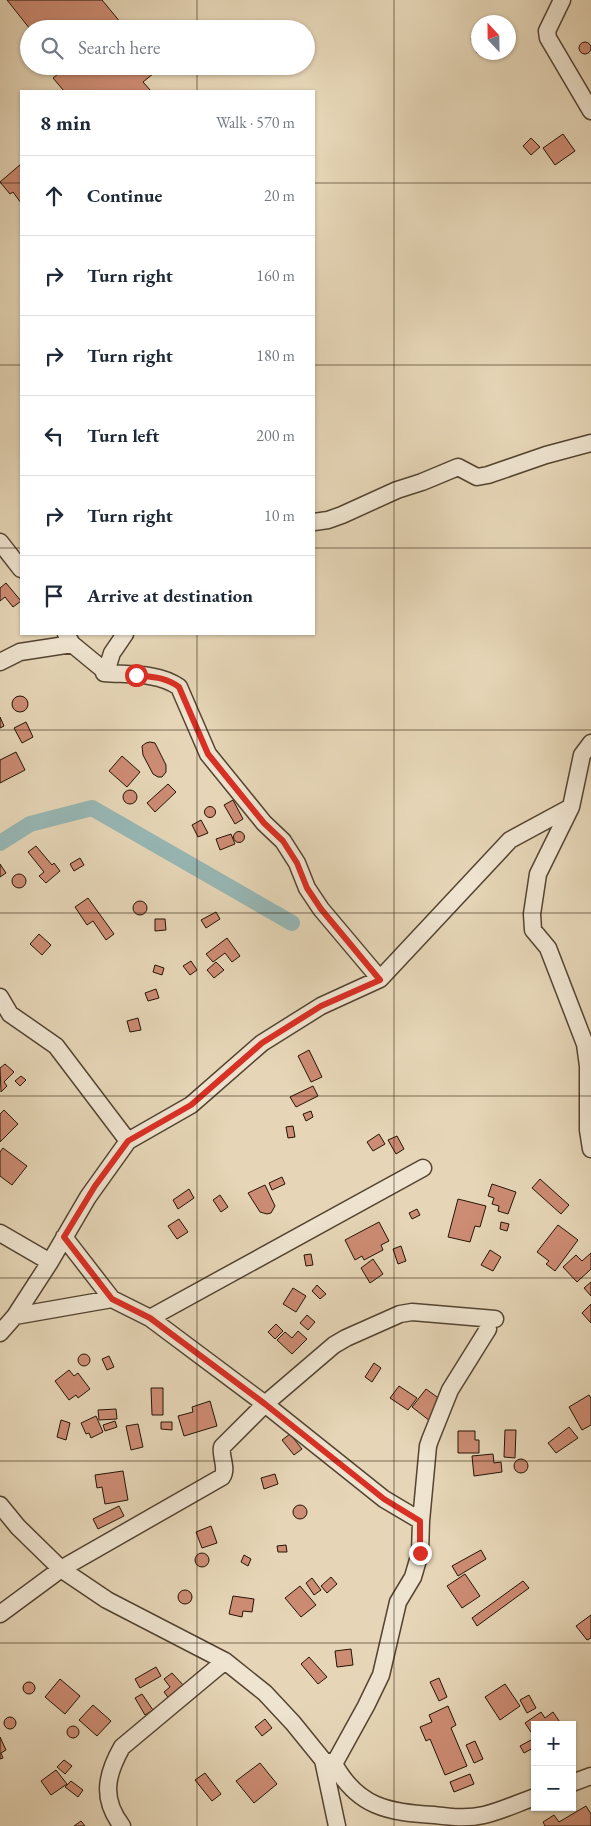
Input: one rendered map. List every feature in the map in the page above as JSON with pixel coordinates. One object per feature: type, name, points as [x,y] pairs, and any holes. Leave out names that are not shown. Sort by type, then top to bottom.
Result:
[{"type":"street","points":[[562,0],[547,31],[548,38],[591,111]]},
{"type":"street","points":[[315,522],[342,515],[397,490],[458,467],[477,477],[591,443]]},
{"type":"street","points":[[0,542],[20,567]]},
{"type":"street","points":[[106,672],[112,653],[124,635]]},
{"type":"street","points":[[0,662],[20,652],[69,639],[106,672],[104,673],[161,678],[171,681],[179,687],[208,754],[258,816],[283,841],[297,863],[307,888],[321,909],[380,980]]},
{"type":"street","points":[[591,743],[582,755],[571,807],[538,874],[532,914],[533,930],[548,948],[585,1044],[588,1066],[588,1130],[591,1149]]},
{"type":"street","points":[[0,1334],[15,1316],[50,1262],[95,1186],[128,1141],[191,1105],[262,1043],[321,1006],[380,980],[462,894],[510,840],[571,807]]},
{"type":"street","points":[[0,997],[10,1014],[56,1046],[128,1141]]},
{"type":"street","points":[[150,1318],[423,1168]]},
{"type":"street","points":[[0,1233],[50,1262]]},
{"type":"street","points":[[64,1237],[112,1299],[150,1318],[265,1404],[384,1499],[420,1521]]},
{"type":"street","points":[[15,1316],[112,1299]]},
{"type":"street","points":[[0,1614],[61,1569],[222,1477],[225,1470],[222,1447],[265,1404],[334,1345],[400,1314],[426,1312],[496,1319],[487,1320],[488,1329],[450,1390],[430,1440],[420,1521],[420,1553],[412,1576],[398,1602],[381,1675],[366,1706],[328,1762],[337,1826]]},
{"type":"street","points":[[0,1505],[18,1527],[61,1569],[107,1600],[225,1661],[265,1693],[350,1788],[371,1804],[404,1813],[467,1818],[485,1815],[531,1798]]},
{"type":"street","points":[[122,1826],[115,1817],[108,1791],[109,1775],[122,1747],[225,1661]]},
{"type":"street","points":[[576,1782],[591,1776]]},
{"type":"building","points":[[7,0],[102,0],[119,20],[23,20]]},
{"type":"building","points":[[587,42],[590,43],[590,53],[583,54],[580,53],[579,46],[580,43]]},
{"type":"building","points":[[57,75],[152,75],[143,82],[150,90],[63,90],[53,78]]},
{"type":"building","points":[[563,134],[575,151],[555,165],[543,148]]},
{"type":"building","points":[[531,138],[540,147],[531,155],[523,146]]},
{"type":"building","points":[[20,165],[20,202],[13,192],[10,194],[0,182]]},
{"type":"building","points":[[6,583],[20,602],[13,607],[5,597],[0,601],[0,588]]},
{"type":"building","points":[[20,696],[26,698],[28,704],[26,710],[20,712],[14,710],[12,704],[14,698]]},
{"type":"building","points":[[0,717],[4,726],[0,728]]},
{"type":"building","points":[[26,722],[33,737],[22,743],[14,728]]},
{"type":"building","points":[[150,742],[155,743],[166,765],[166,772],[162,777],[153,774],[143,755],[142,746]]},
{"type":"building","points":[[16,752],[25,770],[0,783],[0,760]]},
{"type":"building","points":[[122,756],[140,772],[127,787],[109,771]]},
{"type":"building","points":[[168,784],[176,792],[155,812],[147,803]]},
{"type":"building","points":[[127,790],[133,790],[137,797],[133,804],[127,804],[123,800],[123,794]]},
{"type":"building","points":[[233,800],[243,819],[235,824],[224,805]]},
{"type":"building","points":[[210,806],[216,812],[210,818],[204,812]]},
{"type":"building","points":[[201,820],[208,833],[198,837],[192,825]]},
{"type":"building","points":[[237,832],[241,832],[244,837],[243,841],[237,842],[234,839],[234,835]]},
{"type":"building","points":[[231,834],[235,844],[220,850],[216,839]]},
{"type":"building","points":[[36,846],[52,865],[54,863],[60,871],[46,883],[39,876],[44,872],[28,852]]},
{"type":"building","points":[[80,858],[84,865],[74,871],[70,864]]},
{"type":"building","points":[[0,864],[6,873],[0,877]]},
{"type":"building","points":[[19,874],[24,876],[26,881],[24,886],[19,888],[14,886],[12,881],[14,876]]},
{"type":"building","points":[[88,898],[114,934],[106,940],[93,921],[87,925],[75,907]]},
{"type":"building","points":[[140,901],[145,903],[147,908],[145,913],[140,915],[135,913],[133,908],[135,903]]},
{"type":"building","points":[[216,912],[220,919],[206,928],[201,920]]},
{"type":"building","points":[[155,919],[165,919],[166,930],[155,931]]},
{"type":"building","points":[[39,934],[51,945],[42,955],[30,944]]},
{"type":"building","points":[[227,938],[240,956],[232,962],[225,953],[213,962],[206,954]]},
{"type":"building","points":[[191,961],[197,970],[190,975],[183,966]]},
{"type":"building","points":[[216,962],[224,970],[214,978],[207,970]]},
{"type":"building","points":[[155,965],[164,968],[162,975],[153,972]]},
{"type":"building","points":[[156,989],[159,998],[148,1001],[145,993]]},
{"type":"building","points":[[138,1018],[141,1030],[130,1032],[127,1021]]},
{"type":"building","points":[[309,1050],[322,1077],[311,1082],[298,1056]]},
{"type":"building","points":[[5,1064],[14,1072],[4,1082],[7,1086],[1,1092],[0,1068]]},
{"type":"building","points":[[21,1076],[26,1080],[20,1086],[15,1081]]},
{"type":"building","points":[[313,1086],[318,1096],[296,1107],[290,1097]]},
{"type":"building","points":[[4,1110],[18,1124],[0,1142],[0,1114]]},
{"type":"building","points":[[311,1111],[313,1117],[306,1121],[303,1114]]},
{"type":"building","points":[[293,1126],[295,1137],[288,1138],[286,1127]]},
{"type":"building","points":[[379,1134],[385,1144],[373,1151],[367,1142]]},
{"type":"building","points":[[397,1136],[404,1149],[396,1154],[388,1140]]},
{"type":"building","points":[[3,1148],[27,1166],[12,1185],[0,1176],[0,1152]]},
{"type":"building","points":[[282,1177],[285,1184],[272,1190],[269,1183]]},
{"type":"building","points":[[540,1179],[569,1205],[561,1214],[532,1188]]},
{"type":"building","points":[[492,1184],[516,1192],[508,1214],[498,1211],[499,1206],[492,1204],[494,1198],[488,1196]]},
{"type":"building","points":[[265,1185],[275,1206],[271,1213],[267,1214],[260,1212],[248,1193]]},
{"type":"building","points":[[189,1189],[194,1198],[178,1209],[173,1200]]},
{"type":"building","points":[[220,1195],[228,1207],[221,1212],[213,1200]]},
{"type":"building","points":[[458,1199],[486,1206],[480,1227],[475,1226],[470,1242],[448,1237]]},
{"type":"building","points":[[417,1209],[420,1215],[412,1219],[409,1213]]},
{"type":"building","points":[[179,1219],[188,1232],[177,1239],[168,1226]]},
{"type":"building","points":[[379,1222],[389,1241],[381,1245],[383,1250],[364,1260],[362,1256],[355,1260],[345,1240]]},
{"type":"building","points":[[501,1222],[509,1224],[507,1231],[500,1229]]},
{"type":"building","points":[[558,1225],[578,1240],[555,1271],[546,1264],[549,1261],[537,1252]]},
{"type":"building","points":[[401,1246],[406,1261],[398,1264],[393,1249]]},
{"type":"building","points":[[490,1250],[501,1257],[493,1271],[481,1265]]},
{"type":"building","points":[[591,1253],[591,1269],[577,1282],[563,1267],[576,1255],[582,1261]]},
{"type":"building","points":[[311,1254],[313,1265],[306,1266],[304,1255]]},
{"type":"building","points":[[373,1259],[383,1274],[370,1283],[361,1268]]},
{"type":"building","points":[[591,1282],[591,1296],[584,1288]]},
{"type":"building","points":[[317,1285],[326,1294],[320,1299],[312,1291]]},
{"type":"building","points":[[293,1288],[306,1296],[296,1312],[283,1304]]},
{"type":"building","points":[[591,1304],[591,1323],[582,1313]]},
{"type":"building","points":[[307,1315],[315,1322],[308,1330],[300,1323]]},
{"type":"building","points":[[276,1324],[283,1331],[275,1339],[268,1332]]},
{"type":"building","points":[[298,1331],[307,1339],[292,1354],[277,1340],[285,1332],[292,1338]]},
{"type":"building","points":[[82,1354],[86,1354],[90,1360],[86,1366],[82,1366],[78,1362],[78,1358]]},
{"type":"building","points":[[109,1356],[114,1367],[107,1370],[102,1359]]},
{"type":"building","points":[[374,1363],[381,1368],[372,1382],[365,1377]]},
{"type":"building","points":[[69,1370],[74,1376],[78,1373],[90,1389],[78,1398],[76,1395],[69,1400],[55,1381]]},
{"type":"building","points":[[399,1386],[417,1398],[408,1410],[390,1398]]},
{"type":"building","points":[[151,1388],[163,1388],[163,1415],[152,1415]]},
{"type":"building","points":[[426,1389],[444,1402],[430,1421],[412,1407]]},
{"type":"building","points":[[589,1395],[591,1398],[591,1425],[582,1430],[569,1407]]},
{"type":"building","points":[[210,1401],[217,1426],[184,1436],[178,1416],[193,1412],[192,1407]]},
{"type":"building","points":[[116,1409],[117,1419],[99,1420],[98,1410]]},
{"type":"building","points":[[96,1416],[103,1432],[91,1438],[89,1433],[86,1434],[81,1423]]},
{"type":"building","points":[[61,1420],[70,1423],[66,1440],[57,1437]]},
{"type":"building","points":[[115,1421],[117,1427],[105,1431],[103,1425]]},
{"type":"building","points":[[161,1422],[172,1422],[172,1430],[161,1429]]},
{"type":"building","points":[[138,1424],[143,1447],[131,1450],[126,1426]]},
{"type":"building","points":[[569,1427],[578,1438],[556,1453],[548,1443]]},
{"type":"building","points":[[505,1430],[516,1430],[515,1458],[504,1457]]},
{"type":"building","points":[[458,1431],[475,1431],[475,1440],[479,1440],[479,1453],[458,1453]]},
{"type":"building","points":[[290,1434],[302,1449],[294,1455],[282,1440]]},
{"type":"building","points":[[493,1454],[494,1463],[501,1462],[502,1472],[474,1476],[472,1456]]},
{"type":"building","points":[[521,1459],[526,1461],[528,1466],[526,1471],[521,1473],[516,1471],[514,1466],[516,1461]]},
{"type":"building","points":[[123,1471],[128,1500],[105,1504],[102,1487],[97,1488],[95,1475]]},
{"type":"building","points":[[275,1474],[278,1484],[264,1489],[261,1478]]},
{"type":"building","points":[[300,1505],[305,1507],[307,1512],[305,1517],[300,1519],[295,1517],[293,1512],[295,1507]]},
{"type":"building","points":[[119,1506],[124,1516],[98,1529],[93,1519]]},
{"type":"building","points":[[211,1526],[217,1543],[202,1548],[196,1532]]},
{"type":"building","points":[[286,1545],[287,1552],[278,1552],[277,1546]]},
{"type":"building","points":[[481,1550],[486,1559],[458,1576],[452,1566]]},
{"type":"building","points":[[202,1553],[207,1555],[209,1560],[207,1565],[202,1567],[197,1565],[195,1560],[197,1555]]},
{"type":"building","points":[[244,1555],[251,1559],[248,1566],[241,1562]]},
{"type":"building","points":[[465,1574],[480,1596],[462,1608],[447,1586]]},
{"type":"building","points":[[331,1577],[337,1584],[327,1593],[321,1586]]},
{"type":"building","points":[[312,1578],[321,1590],[314,1595],[306,1583]]},
{"type":"building","points":[[523,1581],[529,1588],[477,1626],[472,1618]]},
{"type":"building","points":[[300,1586],[316,1605],[301,1617],[285,1598]]},
{"type":"building","points":[[185,1590],[190,1592],[192,1597],[190,1602],[185,1604],[180,1602],[178,1597],[180,1592]]},
{"type":"building","points":[[233,1596],[254,1599],[252,1612],[243,1611],[242,1617],[229,1614]]},
{"type":"building","points":[[591,1615],[591,1638],[587,1640],[576,1626]]},
{"type":"building","points":[[351,1649],[353,1665],[337,1667],[335,1651]]},
{"type":"building","points":[[309,1657],[327,1677],[318,1684],[301,1664]]},
{"type":"building","points":[[156,1667],[161,1676],[140,1688],[135,1679]]},
{"type":"building","points":[[172,1673],[185,1687],[170,1700],[164,1692],[170,1687],[164,1679]]},
{"type":"building","points":[[439,1678],[447,1697],[439,1701],[430,1682]]},
{"type":"building","points":[[60,1679],[80,1696],[65,1714],[45,1697]]},
{"type":"building","points":[[27,1682],[31,1682],[35,1688],[31,1694],[27,1694],[23,1690],[23,1686]]},
{"type":"building","points":[[505,1684],[520,1706],[500,1720],[485,1697]]},
{"type":"building","points":[[142,1694],[153,1710],[145,1715],[135,1698]]},
{"type":"building","points":[[529,1695],[536,1708],[527,1713],[520,1700]]},
{"type":"building","points":[[93,1705],[111,1721],[97,1736],[79,1720]]},
{"type":"building","points":[[448,1706],[456,1725],[451,1728],[467,1766],[445,1775],[430,1739],[426,1741],[420,1727],[432,1722],[429,1715]]},
{"type":"building","points":[[541,1712],[545,1718],[553,1712],[559,1721],[531,1721],[531,1732],[525,1723]]},
{"type":"building","points":[[8,1717],[12,1717],[16,1723],[12,1729],[8,1729],[4,1725],[4,1721]]},
{"type":"building","points":[[265,1719],[272,1728],[262,1736],[255,1727]]},
{"type":"building","points":[[71,1726],[75,1726],[79,1732],[75,1738],[71,1738],[67,1734],[67,1730]]},
{"type":"building","points":[[0,1737],[6,1750],[1,1753],[3,1758],[0,1759]]},
{"type":"building","points":[[531,1740],[531,1749],[524,1753],[520,1746]]},
{"type":"building","points":[[475,1741],[483,1759],[474,1763],[466,1745]]},
{"type":"building","points":[[64,1760],[72,1766],[65,1774],[57,1767]]},
{"type":"building","points":[[260,1763],[277,1784],[254,1803],[236,1781]]},
{"type":"building","points":[[56,1770],[67,1784],[51,1795],[41,1781]]},
{"type":"building","points":[[205,1773],[221,1794],[212,1801],[195,1780]]},
{"type":"building","points":[[470,1774],[474,1784],[454,1792],[450,1782]]},
{"type":"building","points":[[71,1781],[83,1790],[78,1797],[65,1787]]},
{"type":"building","points":[[586,1806],[591,1814],[591,1826],[545,1826],[543,1822],[554,1815],[559,1822]]},
{"type":"building","points":[[81,1821],[85,1826],[74,1826]]},
{"type":"waterway","points":[[0,843],[30,824],[92,808],[292,923]]},
{"type":"route","points":[[136,675],[161,678],[171,681],[179,687],[208,754],[264,823],[283,841],[297,863],[307,888],[321,909],[380,980],[321,1006],[262,1043],[191,1105],[128,1141],[95,1186],[64,1237],[112,1299],[150,1318],[189,1346],[384,1499],[420,1521],[420,1553]]}]
